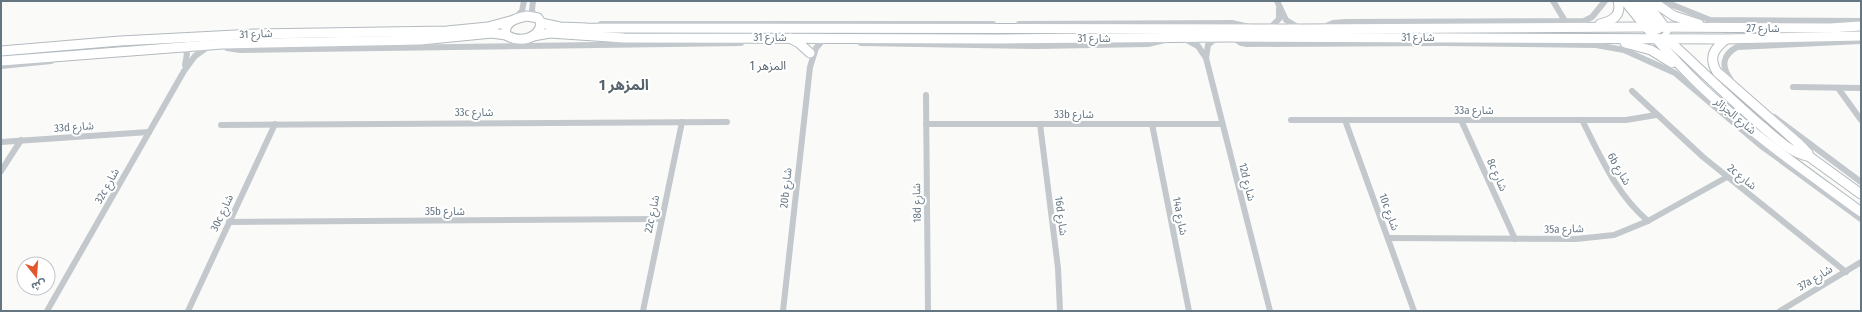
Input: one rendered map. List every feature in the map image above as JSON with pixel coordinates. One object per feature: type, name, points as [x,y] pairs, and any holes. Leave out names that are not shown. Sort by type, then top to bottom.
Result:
[{"type":"street","points":[[524,1],[522,11],[512,20],[505,30],[506,35],[516,40],[533,36],[541,28],[541,23],[534,17],[532,10],[533,1]]},
{"type":"street","points":[[1277,1],[1286,20],[1302,29]]},
{"type":"street","points":[[1553,1],[1565,21]]},
{"type":"street","points":[[1320,29],[1333,23],[1346,22],[1492,22],[1565,21],[1589,19],[1605,1]]},
{"type":"street","points":[[1544,27],[1555,25],[1598,24],[1610,21],[1618,14],[1620,6],[1618,1]]},
{"type":"street","name":"شارع الجزائر","points":[[1625,1],[1730,93],[1807,156],[1861,194]]},
{"type":"street","points":[[1636,1],[1660,33],[1802,32],[1826,30],[1830,28]]},
{"type":"street","name":"شارع الجزائر","points":[[1645,1],[1660,33],[1716,100],[1747,127],[1805,172],[1861,212]]},
{"type":"street","points":[[1652,1],[1668,14],[1692,23],[1809,25],[1830,28],[1861,26]]},
{"type":"street","points":[[1663,1],[1694,15],[1715,20],[1861,21]]},
{"type":"street","points":[[1269,29],[1276,24],[1279,19],[1279,8]]},
{"type":"street","points":[[512,20],[522,16],[534,17]]},
{"type":"street","name":"شارع 31","points":[[1,51],[255,34],[457,30],[494,26],[512,20]]},
{"type":"street","points":[[1492,22],[1505,27]]},
{"type":"street","name":"شارع 31","points":[[541,23],[560,27],[587,28],[1320,29],[1544,27],[1660,33]]},
{"type":"street","points":[[587,28],[608,23],[1232,23],[1245,25],[1252,29]]},
{"type":"street","points":[[811,37],[823,32],[874,31],[887,28]]},
{"type":"street","name":"شارع 31","points":[[1,61],[179,46],[421,40],[492,33],[506,35]]},
{"type":"street","name":"شارع 31","points":[[533,36],[550,33],[624,38],[1172,38],[1230,36],[1495,37],[1660,33]]},
{"type":"street","name":"شارع 27","points":[[1660,33],[1726,39],[1861,36]]},
{"type":"street","points":[[1230,36],[1247,44],[1473,43],[1596,45],[1617,48],[1675,73],[1739,128],[1810,183],[1861,219]]},
{"type":"street","points":[[222,44],[227,48],[240,50],[359,47],[436,48],[758,42],[780,37],[800,43],[810,53]]},
{"type":"street","name":"20b شارع","points":[[783,311],[810,67],[811,37]]},
{"type":"street","name":"20b شارع","points":[[810,67],[815,47],[828,37]]},
{"type":"street","name":"12d شارع","points":[[1182,37],[1198,46],[1206,58],[1270,311]]},
{"type":"street","points":[[1206,58],[1208,46],[1218,37]]},
{"type":"street","points":[[1495,37],[1506,40],[1624,42],[1640,46],[1665,57],[1703,92],[1716,100]]},
{"type":"street","points":[[1820,38],[1832,42]]},
{"type":"street","points":[[1726,39],[1712,52],[1711,59],[1717,72],[1800,144],[1808,153],[1807,156]]},
{"type":"street","points":[[1861,41],[1737,46],[1725,55],[1723,67],[1730,79],[1740,88],[1812,147],[1861,182]]},
{"type":"street","name":"32c شارع","points":[[47,311],[184,70],[198,54],[212,45]]},
{"type":"street","name":"32c شارع","points":[[179,46],[185,49],[187,54],[184,70]]},
{"type":"street","points":[[1,66],[68,59],[146,54],[162,48]]},
{"type":"street","points":[[1793,87],[1861,88]]},
{"type":"street","points":[[1838,88],[1861,120]]},
{"type":"street","name":"2c شارع","points":[[1632,91],[1656,115],[1727,177],[1846,272]]},
{"type":"street","name":"18d شارع","points":[[926,95],[928,311]]},
{"type":"street","name":"33a شارع","points":[[1291,120],[1582,120],[1630,119],[1656,115]]},
{"type":"street","name":"10c شارع","points":[[1345,120],[1414,311]]},
{"type":"street","name":"8c شارع","points":[[1461,120],[1515,239]]},
{"type":"street","name":"6b شارع","points":[[1582,120],[1608,171],[1624,196],[1633,208],[1648,221]]},
{"type":"street","name":"22c شارع","points":[[643,311],[682,122]]},
{"type":"street","name":"33c شارع","points":[[221,125],[727,122]]},
{"type":"street","name":"30c شارع","points":[[188,311],[275,124]]},
{"type":"street","name":"33b شارع","points":[[926,124],[1222,124]]},
{"type":"street","name":"16d شارع","points":[[1040,124],[1058,268],[1060,311]]},
{"type":"street","name":"14a شارع","points":[[1152,124],[1189,311]]},
{"type":"street","name":"33d شارع","points":[[1,142],[149,132]]},
{"type":"street","points":[[1,171],[21,140]]},
{"type":"street","points":[[1805,172],[1810,183]]},
{"type":"street","name":"35a شارع","points":[[1388,238],[1596,238],[1631,229],[1727,177]]},
{"type":"street","name":"35b شارع","points":[[229,222],[661,219]]},
{"type":"street","name":"37a شارع","points":[[1780,311],[1861,262]]},
{"type":"district","name":"المزهر 1","points":[[768,66]]},
{"type":"district","name":"المزهر 1","points":[[624,85]]}]
